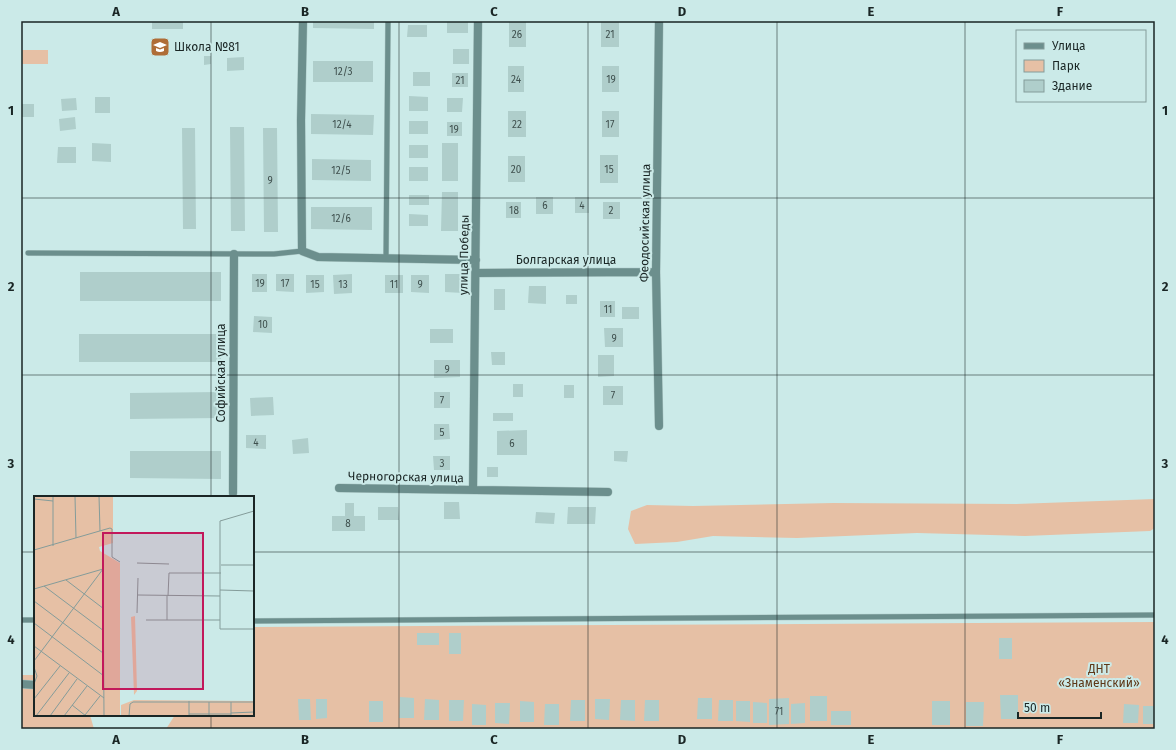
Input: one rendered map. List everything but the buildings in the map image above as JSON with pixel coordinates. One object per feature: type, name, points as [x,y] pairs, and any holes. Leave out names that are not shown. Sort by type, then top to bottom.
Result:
[{"type":"street","points":[[303,21],[301,120],[302,250],[318,256],[386,259],[476,260]]},
{"type":"street","name":"улица Победы","points":[[474,490],[478,21]]},
{"type":"street","name":"Феодосийская улица","points":[[658,426],[656,272],[659,21]]},
{"type":"street","name":"Софийская улица","points":[[233,493],[234,254]]},
{"type":"street","name":"Болгарская улица","points":[[476,273],[656,272]]},
{"type":"street","name":"Черногорская улица","points":[[339,488],[608,492]]},
{"type":"street","points":[[21,684],[34,685]]},
{"type":"lane","points":[[386,259],[388,21]]},
{"type":"lane","points":[[28,253],[274,254],[302,250]]},
{"type":"lane","points":[[254,621],[1155,615]]},
{"type":"lane","points":[[21,620],[34,620]]},
{"type":"green space","points":[[21,50],[48,50],[48,64],[21,64]]},
{"type":"green space","points":[[1155,499],[1155,528],[1150,531],[1025,536],[917,533],[797,538],[713,536],[677,542],[635,544],[628,529],[631,511],[647,505],[693,506],[833,503],[1016,504]]},
{"type":"green space","name":"ДНТ «Знаменский»","points":[[1155,622],[1155,729],[166,729],[174,716],[254,716],[254,627]]},
{"type":"green space","points":[[21,675],[34,675],[34,716],[90,716],[94,729],[21,729]]},
{"type":"place","name":"Школа №81","points":[[160,47]]}]
